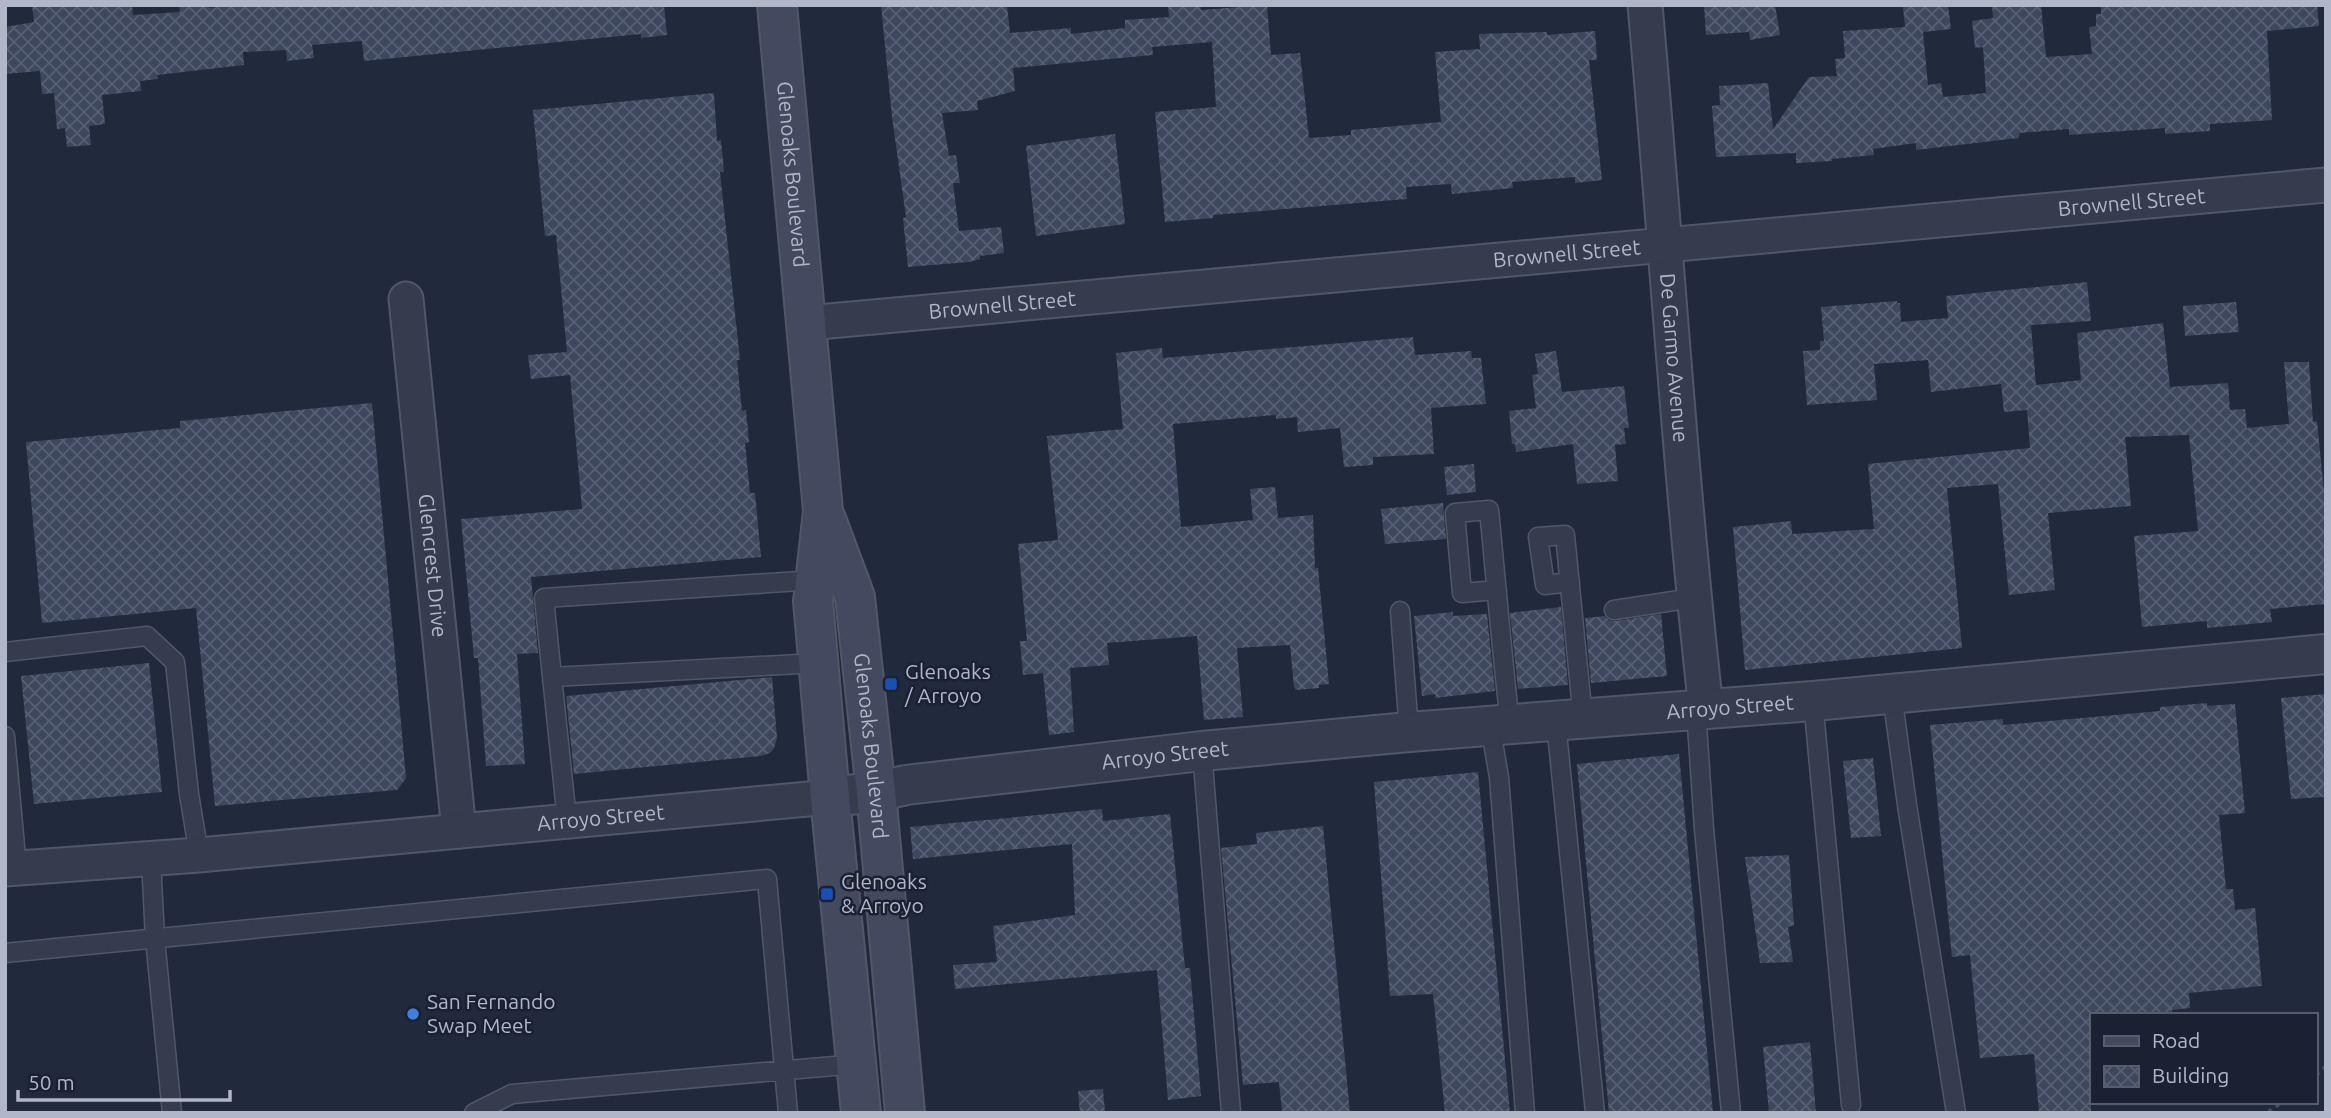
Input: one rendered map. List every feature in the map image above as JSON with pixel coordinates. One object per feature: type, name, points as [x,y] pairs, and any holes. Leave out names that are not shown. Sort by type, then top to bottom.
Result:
[{"type":"main road","name":"Glenoaks Boulevard","points":[[777,5],[823,511],[813,601],[862,1113]]},
{"type":"main road","name":"Glenoaks Boulevard","points":[[823,511],[855,597],[905,1113]]},
{"type":"street","name":"De Garmo Avenue","points":[[1644,5],[1666,244],[1701,709]]},
{"type":"street","name":"Brownell Street","points":[[807,323],[2326,185]]},
{"type":"street","name":"Glencrest Drive","points":[[406,299],[459,831]]},
{"type":"street","name":"Arroyo Street","points":[[11,869],[198,855],[830,797],[876,792],[906,785],[1202,751],[1813,701],[2326,654]]},
{"type":"lane","points":[[1497,590],[1462,593],[1455,513],[1489,510],[1497,590],[1500,791],[1525,1113]]},
{"type":"lane","points":[[567,820],[544,598],[816,580]]},
{"type":"lane","points":[[1570,582],[1570,721],[1595,1113]]},
{"type":"lane","points":[[1614,610],[1693,598]]},
{"type":"lane","points":[[1399,611],[1409,732]]},
{"type":"lane","points":[[5,652],[147,636],[175,662],[198,855]]},
{"type":"lane","points":[[552,677],[819,663]]},
{"type":"lane","points":[[1892,694],[1956,1113]]},
{"type":"lane","points":[[1813,701],[1851,1105]]},
{"type":"lane","points":[[1701,709],[1704,829],[1731,1113]]},
{"type":"lane","points":[[5,736],[11,869]]},
{"type":"lane","points":[[1202,751],[1231,1113]]},
{"type":"lane","points":[[151,859],[155,939],[172,1113]]},
{"type":"lane","points":[[5,953],[767,879],[788,1113]]},
{"type":"lane","points":[[474,1113],[512,1094],[857,1064]]},
{"type":"building","points":[[32,5],[132,5],[133,15],[180,12],[179,5],[209,5],[209,8],[235,5],[664,5],[667,35],[641,38],[641,34],[364,61],[362,41],[312,45],[314,58],[287,61],[286,50],[243,52],[244,65],[157,75],[158,79],[140,81],[141,91],[102,95],[105,124],[89,126],[91,145],[67,147],[65,128],[57,129],[54,93],[42,94],[40,71],[5,74],[5,27],[34,22]]},
{"type":"building","points":[[881,5],[1007,5],[1010,33],[1071,28],[1071,34],[1125,28],[1125,20],[1169,17],[1168,5],[1200,5],[1201,10],[1267,5],[1271,55],[1300,53],[1309,138],[1351,135],[1351,130],[1441,122],[1435,52],[1480,49],[1479,34],[1547,32],[1547,35],[1595,31],[1597,60],[1589,60],[1602,180],[1575,183],[1575,177],[1512,182],[1513,188],[1452,194],[1451,184],[1406,187],[1407,199],[1213,215],[1213,218],[1165,222],[1155,112],[1216,107],[1212,42],[1152,47],[1153,55],[1013,68],[1015,91],[977,101],[978,110],[942,113],[949,156],[956,155],[960,183],[953,183],[959,231],[1001,227],[1004,253],[980,256],[980,259],[969,262],[908,267],[903,218],[906,217],[892,117]]},
{"type":"building","points":[[1704,5],[1775,5],[1780,35],[1750,40],[1749,32],[1706,35]]},
{"type":"building","points":[[1948,5],[1951,29],[1923,32],[1928,85],[1941,83],[1943,97],[1986,93],[1983,47],[1975,48],[1972,21],[1993,18],[1992,5],[2041,5],[2046,57],[2092,54],[2089,27],[2096,26],[2096,14],[2101,14],[2101,5],[2317,5],[2319,26],[2267,31],[2272,120],[2210,124],[2210,131],[2165,134],[2165,128],[2069,135],[2069,129],[2020,133],[2018,138],[1916,150],[1916,143],[1873,149],[1874,155],[1832,161],[1796,163],[1796,153],[1716,157],[1712,106],[1720,105],[1719,86],[1768,83],[1773,129],[1809,77],[1837,76],[1835,59],[1845,58],[1843,31],[1905,27],[1903,7]]},
{"type":"building","points":[[714,93],[717,141],[721,140],[724,172],[720,172],[740,360],[737,360],[742,411],[746,410],[749,442],[745,443],[750,493],[755,493],[761,557],[531,577],[538,653],[517,654],[525,764],[486,766],[478,658],[474,658],[461,519],[582,509],[570,375],[531,379],[528,355],[567,352],[556,235],[545,236],[533,110]]},
{"type":"building","points":[[1115,134],[1125,224],[1036,236],[1026,146]]},
{"type":"building","points":[[2087,282],[2091,321],[2031,325],[2036,385],[2081,380],[2077,333],[2163,323],[2170,387],[2228,383],[2230,410],[2245,409],[2247,428],[2289,424],[2284,362],[2309,362],[2313,422],[2317,421],[2326,512],[2326,604],[2270,609],[2272,622],[2207,628],[2207,621],[2142,627],[2134,536],[2198,531],[2189,435],[2125,437],[2131,506],[2048,513],[2055,590],[2009,595],[1998,484],[1947,488],[1962,648],[1745,670],[1733,527],[1791,521],[1792,534],[1874,529],[1868,464],[2030,448],[2027,410],[2004,412],[2001,384],[1931,392],[1928,360],[1874,364],[1877,400],[1807,405],[1803,351],[1820,350],[1820,341],[1824,341],[1821,307],[1897,301],[1900,303],[1901,322],[1948,318],[1946,296]]},
{"type":"building","points":[[2236,302],[2239,332],[2185,336],[2183,306]]},
{"type":"building","points":[[1413,337],[1415,355],[1471,351],[1472,358],[1481,358],[1486,404],[1431,408],[1434,454],[1373,457],[1373,465],[1344,467],[1340,428],[1298,432],[1297,417],[1276,419],[1276,415],[1173,424],[1181,527],[1253,520],[1250,489],[1275,487],[1278,518],[1313,515],[1315,568],[1318,568],[1329,684],[1319,685],[1319,688],[1296,690],[1290,645],[1237,648],[1243,717],[1204,720],[1197,636],[1107,643],[1109,665],[1070,668],[1074,732],[1049,735],[1043,673],[1023,675],[1020,641],[1027,641],[1018,544],[1058,540],[1047,436],[1123,429],[1116,353],[1162,348],[1163,358]]},
{"type":"building","points":[[1556,351],[1562,392],[1624,386],[1629,428],[1624,428],[1626,444],[1615,445],[1618,481],[1577,484],[1573,444],[1516,452],[1515,444],[1512,444],[1509,411],[1536,408],[1532,375],[1538,374],[1535,354]]},
{"type":"building","points":[[372,403],[406,778],[397,790],[215,806],[196,608],[42,623],[26,442],[180,428],[180,421]]},
{"type":"building","points":[[1474,464],[1476,492],[1447,495],[1444,467]]},
{"type":"building","points":[[1443,503],[1446,539],[1385,544],[1381,509]]},
{"type":"building","points":[[1561,607],[1568,685],[1518,689],[1510,613]]},
{"type":"building","points":[[1453,612],[1453,616],[1487,614],[1495,691],[1435,698],[1435,694],[1422,696],[1414,616]]},
{"type":"building","points":[[1661,614],[1667,676],[1591,683],[1585,618],[1605,616],[1616,621]]},
{"type":"building","points":[[149,663],[162,792],[34,804],[21,676]]},
{"type":"building","points":[[772,677],[777,738],[770,753],[574,774],[566,696]]},
{"type":"building","points":[[2326,694],[2326,797],[2291,799],[2281,698]]},
{"type":"building","points":[[2207,703],[2207,706],[2235,704],[2245,813],[2219,815],[2226,889],[2233,889],[2235,910],[2255,908],[2262,986],[2189,993],[2190,1008],[2172,1010],[2172,1013],[2090,1013],[2091,1113],[2039,1113],[2034,1054],[1980,1058],[1970,955],[1952,957],[1930,725],[2003,719],[2003,725],[2160,711],[2160,707]]},
{"type":"building","points":[[1679,754],[1713,1113],[1609,1113],[1577,764]]},
{"type":"building","points":[[1873,758],[1881,836],[1851,838],[1843,761]]},
{"type":"building","points":[[1478,772],[1510,1113],[1445,1113],[1433,994],[1390,996],[1374,782]]},
{"type":"building","points":[[1102,809],[1103,821],[1170,814],[1185,968],[1190,968],[1201,1096],[1168,1100],[1157,970],[955,989],[953,965],[997,962],[993,926],[1075,915],[1072,844],[913,859],[910,827]]},
{"type":"building","points":[[1323,826],[1350,1113],[1282,1113],[1279,1082],[1243,1085],[1221,848],[1257,844],[1256,833]]},
{"type":"building","points":[[1789,855],[1794,925],[1788,927],[1793,962],[1760,963],[1745,857]]},
{"type":"building","points":[[1810,1042],[1816,1113],[1769,1113],[1763,1047]]},
{"type":"building","points":[[1103,1089],[1105,1113],[1080,1113],[1078,1091]]},
{"type":"place","name":"Glenoaks / Arroyo","points":[[891,684]]},
{"type":"place","name":"Glenoaks & Arroyo","points":[[827,894]]},
{"type":"place","name":"San Fernando Swap Meet","points":[[413,1014]]}]
